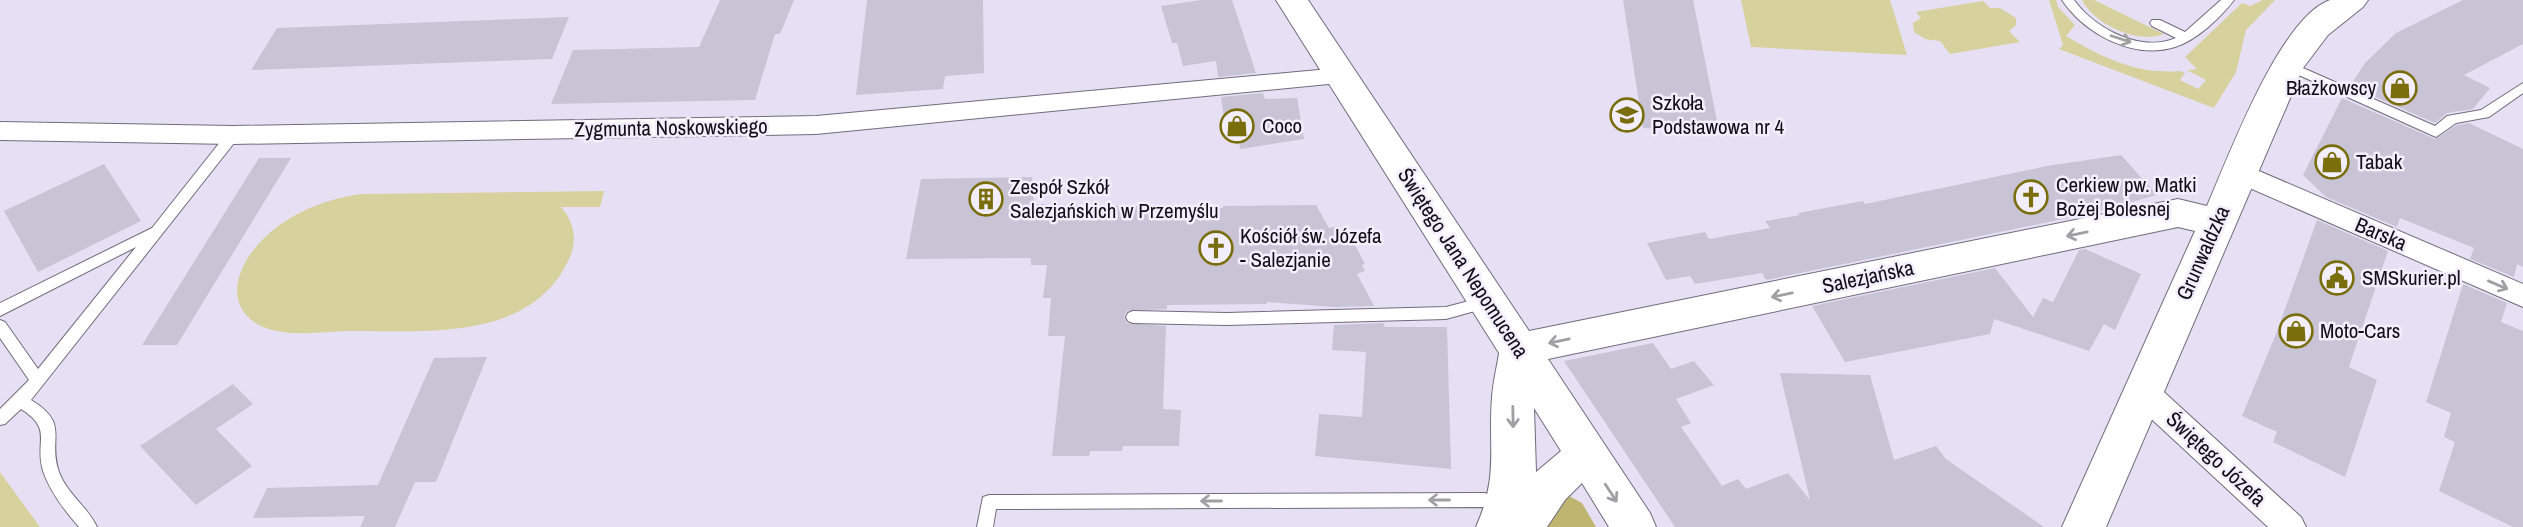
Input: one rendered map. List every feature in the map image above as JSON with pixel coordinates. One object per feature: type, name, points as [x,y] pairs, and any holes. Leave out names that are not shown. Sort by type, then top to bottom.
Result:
[{"type":"street","name":"Świętego Jana Nepomucena","points":[[1292,0],[1634,527]]},
{"type":"street","name":"Grunwaldzka","points":[[2084,527],[2287,65],[2316,27],[2352,0]]},
{"type":"street","name":"Zygmunta Noskowskiego","points":[[0,131],[233,135],[816,125],[1340,76]]},
{"type":"street","name":"Barska","points":[[2238,172],[2523,296]]},
{"type":"street","name":"Salezjańska","points":[[1520,349],[2178,214],[2216,222]]},
{"type":"street","points":[[1513,521],[1513,397],[1520,349]]},
{"type":"street","name":"Świętego Józefa","points":[[2143,392],[2290,527]]},
{"type":"street","points":[[1513,521],[1570,465],[1589,458]]},
{"type":"lane","points":[[2067,0],[2076,13],[2092,25],[2132,42],[2152,46],[2172,44],[2185,37],[2225,1]]},
{"type":"lane","points":[[2156,23],[2185,37]]},
{"type":"lane","points":[[2287,65],[2436,132],[2452,119],[2484,114],[2523,87]]},
{"type":"lane","points":[[0,419],[38,381],[233,135]]},
{"type":"lane","points":[[0,310],[159,230]]},
{"type":"lane","points":[[1133,317],[1227,319],[1446,313],[1490,302]]},
{"type":"lane","points":[[0,326],[38,381]]},
{"type":"lane","points":[[20,401],[40,413],[50,427],[50,470],[78,515],[89,527]]},
{"type":"lane","points":[[985,527],[989,502],[1485,500],[1513,521]]},
{"type":"shaded area","points":[[1741,0],[1890,0],[1907,55],[1751,47]]},
{"type":"shaded area","points":[[2049,0],[2056,0],[2058,7],[2075,25],[2066,36],[2120,63],[2149,70],[2185,73],[2180,80],[2198,89],[2206,80],[2187,70],[2197,69],[2185,57],[2242,3],[2250,6],[2263,0],[2275,0],[2246,30],[2236,72],[2214,108],[2059,49],[2063,45]]},
{"type":"shaded area","points":[[2082,0],[2094,0],[2164,34],[2142,37],[2118,30],[2096,17]]},
{"type":"shaded area","points":[[1983,1],[1990,8],[2000,8],[2016,18],[2016,25],[2009,31],[2020,42],[1950,54],[1940,41],[1925,39],[1914,32],[1913,23],[1921,18],[1916,12]]},
{"type":"shaded area","points":[[604,191],[600,207],[561,207],[572,226],[574,240],[568,261],[550,288],[528,306],[501,319],[440,330],[291,333],[259,325],[242,310],[238,301],[241,271],[262,240],[287,220],[331,200],[362,194]]},
{"type":"shaded area","points":[[0,472],[40,527],[0,527]]},
{"type":"shaded area","points":[[1563,493],[1582,503],[1596,527],[1536,527]]},
{"type":"building","points":[[720,0],[794,0],[780,34],[775,34],[755,100],[551,104],[573,50],[699,47]]},
{"type":"building","points":[[867,0],[983,0],[984,73],[945,76],[943,89],[856,95]]},
{"type":"building","points":[[1201,0],[1232,0],[1256,73],[1218,77],[1216,61],[1183,66],[1177,43],[1172,43],[1161,6]]},
{"type":"building","points":[[1623,0],[1693,0],[1719,131],[1643,128]]},
{"type":"building","points":[[2463,0],[2523,0],[2523,44],[2464,75],[2490,88],[2473,109],[2447,113],[2435,123],[2350,86],[2365,63],[2396,33]]},
{"type":"building","points":[[569,17],[552,59],[251,70],[277,28]]},
{"type":"building","points":[[1263,93],[1265,99],[1297,98],[1304,139],[1240,149],[1239,139],[1227,140],[1221,97]]},
{"type":"building","points":[[2342,98],[2435,139],[2457,125],[2469,123],[2523,149],[2523,267],[2517,264],[2514,277],[2470,259],[2474,248],[2400,218],[2397,227],[2326,197],[2303,175]]},
{"type":"building","points":[[2121,155],[2157,195],[2088,214],[1766,280],[1762,273],[1695,284],[1690,276],[1666,280],[1647,243],[1705,232],[1709,239],[1770,228],[1765,221],[1800,215],[1798,213],[1863,201],[1865,204],[2047,166]]},
{"type":"building","points":[[259,158],[291,158],[177,345],[142,345]]},
{"type":"building","points":[[104,164],[141,221],[38,272],[4,211]]},
{"type":"building","points":[[1032,177],[1034,204],[1223,208],[1316,205],[1329,228],[1338,226],[1342,231],[1346,230],[1357,249],[1365,264],[1362,265],[1365,271],[1357,274],[1374,306],[1335,307],[1267,302],[1167,305],[1167,309],[1127,311],[1124,316],[1127,323],[1166,326],[1163,409],[1181,410],[1179,446],[1123,446],[1122,451],[1090,451],[1089,456],[1052,456],[1065,336],[1048,336],[1051,298],[1043,298],[1047,265],[1031,265],[1031,258],[906,259],[921,179]]},
{"type":"building","points":[[2317,220],[2388,251],[2349,367],[2377,380],[2345,477],[2273,442],[2277,432],[2242,416],[2276,334]]},
{"type":"building","points":[[2085,249],[2141,274],[2115,330],[2104,324],[2089,351],[1994,319],[1990,334],[1845,362],[1812,306],[1995,268],[2033,317],[2043,298],[2053,302],[2079,250]]},
{"type":"building","points":[[2463,284],[2507,303],[2501,322],[2523,331],[2523,527],[2513,527],[2439,491],[2455,442],[2444,437],[2451,413],[2426,402]]},
{"type":"building","points":[[1383,323],[1385,327],[1447,327],[1451,469],[1315,456],[1319,414],[1362,417],[1366,352],[1332,350],[1334,325]]},
{"type":"building","points":[[1653,343],[1671,369],[1694,361],[1714,385],[1676,399],[1691,423],[1681,427],[1722,486],[1738,479],[1746,489],[1788,473],[1810,500],[1780,373],[1870,375],[1894,460],[1936,446],[1946,459],[2044,527],[1675,527],[1564,361]]},
{"type":"building","points":[[487,357],[436,482],[415,482],[395,527],[360,527],[365,516],[253,518],[267,488],[378,485],[434,358]]},
{"type":"building","points":[[233,384],[253,404],[216,429],[252,466],[196,505],[140,446]]},
{"type":"place","name":"Błażkowscy","points":[[2400,88]]},
{"type":"place","name":"Szkoła Podstawowa nr 4","points":[[1627,115]]},
{"type":"place","name":"Coco","points":[[1237,126]]},
{"type":"place","name":"Tabak","points":[[2332,162]]},
{"type":"place","name":"Cerkiew pw. Matki Bożej Bolesnej","points":[[2031,197]]},
{"type":"place","name":"Zespół Szkół Salezjańskich w Przemyślu","points":[[986,199]]},
{"type":"place","name":"Kościół św. Józefa - Salezjanie","points":[[1216,248]]},
{"type":"place","name":"SMSkurier.pl","points":[[2337,278]]},
{"type":"place","name":"Moto-Cars","points":[[2296,331]]}]
